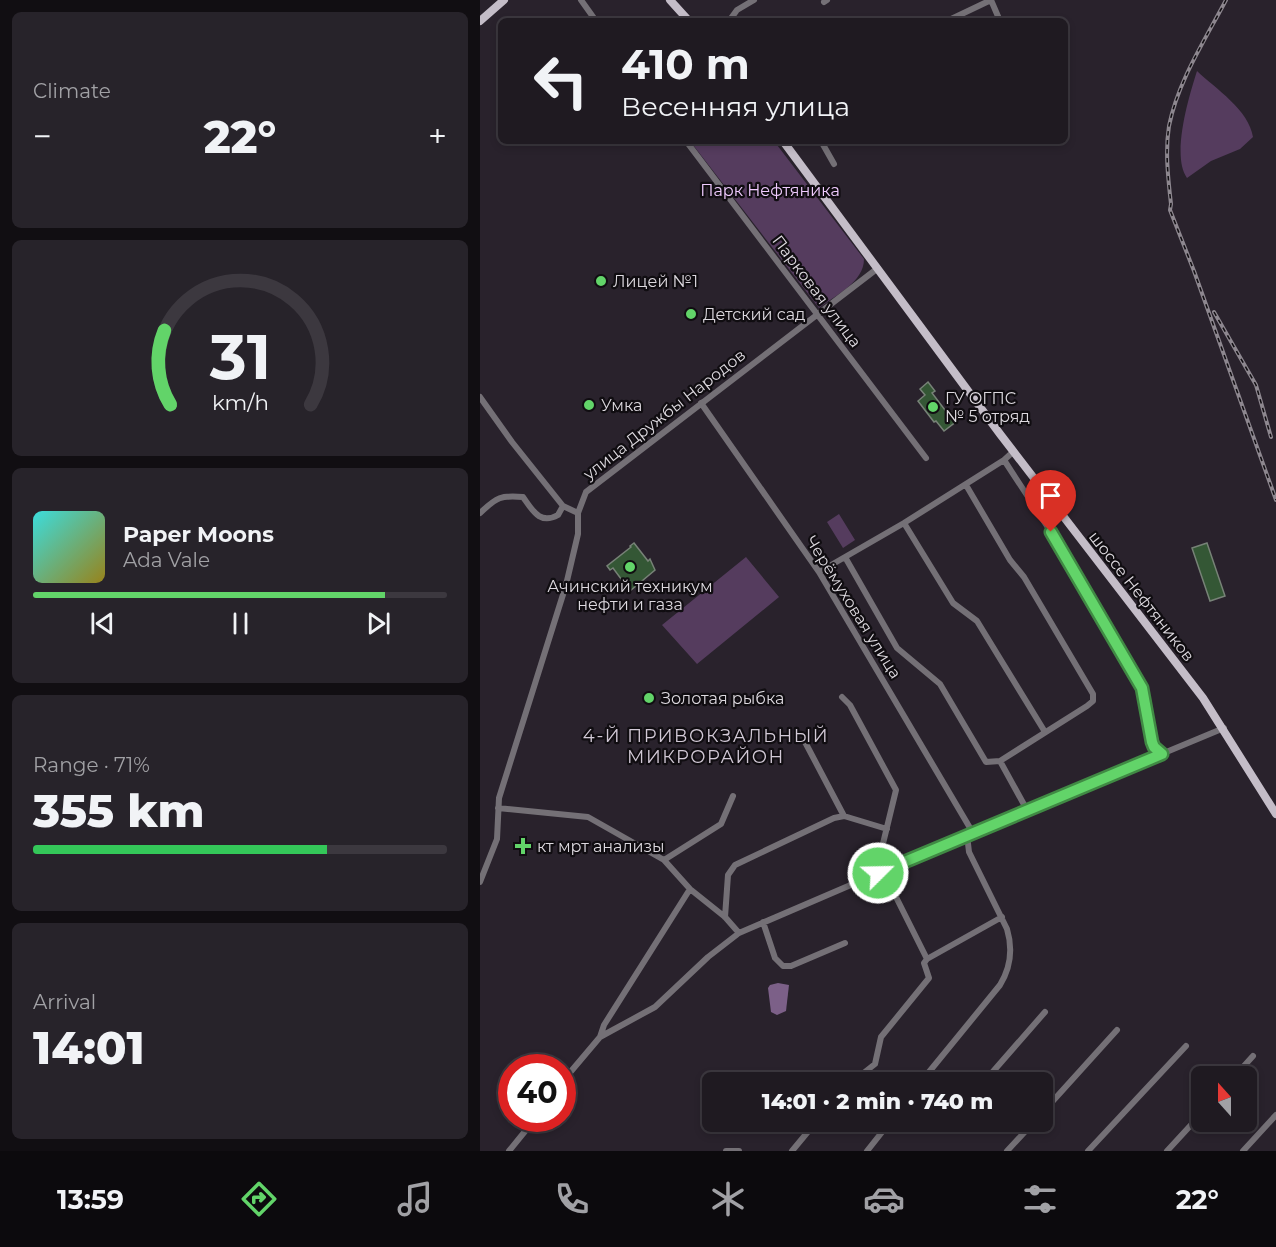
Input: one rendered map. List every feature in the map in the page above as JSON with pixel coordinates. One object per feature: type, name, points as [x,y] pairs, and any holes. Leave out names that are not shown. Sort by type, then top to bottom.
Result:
[{"type":"main road","points":[[480,21],[504,0]]},
{"type":"main road","points":[[670,0],[686,18]]},
{"type":"main road","name":"шоссе Нефтяников","points":[[785,144],[1014,452],[1170,653],[1224,728],[1276,814]]},
{"type":"street","points":[[581,0],[594,18]]},
{"type":"street","points":[[731,18],[737,10],[754,0]]},
{"type":"street","points":[[953,18],[991,0],[999,18]]},
{"type":"street","name":"Парковая улица","points":[[688,144],[926,458]]},
{"type":"street","points":[[823,144],[834,164]]},
{"type":"street","name":"улица Дружбы Народов","points":[[480,882],[497,840],[499,798],[566,585],[578,534],[578,513],[583,497],[590,488],[878,268]]},
{"type":"street","points":[[480,397],[512,442],[563,506],[578,513]]},
{"type":"street","name":"Черёмуховая улица","points":[[701,403],[819,572],[970,834],[969,852],[1007,929],[1011,949],[1005,978],[929,1072]]},
{"type":"street","points":[[819,572],[966,485],[1014,452]]},
{"type":"street","points":[[1004,460],[1051,532],[1142,688],[1152,742],[1162,754]]},
{"type":"street","points":[[845,558],[897,648],[940,684],[984,759],[991,763],[1000,761],[1093,701],[1092,690],[966,485]]},
{"type":"street","points":[[480,513],[507,495],[524,497],[537,516],[545,519],[558,515],[563,506]]},
{"type":"street","points":[[904,523],[953,603],[977,621],[1045,732]]},
{"type":"street","points":[[842,697],[850,705],[895,786],[897,794],[879,860],[880,872],[927,959]]},
{"type":"street","points":[[576,1065],[600,1037],[655,1007],[708,957],[739,933],[1224,728]]},
{"type":"street","points":[[805,742],[844,816]]},
{"type":"street","points":[[1000,761],[1027,810]]},
{"type":"street","points":[[664,860],[721,824],[733,796]]},
{"type":"street","points":[[498,808],[588,817],[664,860],[690,889],[725,917],[739,933]]},
{"type":"street","points":[[725,917],[729,872],[735,866],[818,828],[825,821],[844,816],[887,829]]},
{"type":"street","points":[[600,1037],[604,1025],[690,889]]},
{"type":"street","points":[[865,1072],[875,1064],[881,1037],[927,984],[929,974],[924,963],[927,959],[1002,917]]},
{"type":"street","points":[[763,922],[776,958],[783,966],[791,966],[845,943]]},
{"type":"street","points":[[993,1072],[1045,1012]]},
{"type":"street","points":[[1053,1101],[1117,1030]]},
{"type":"street","points":[[1088,1151],[1186,1046]]},
{"type":"street","points":[[1244,1066],[1253,1056]]},
{"type":"street","points":[[1243,1151],[1276,1115]]},
{"type":"street","points":[[1167,1151],[1191,1125]]},
{"type":"street","points":[[509,1151],[524,1132]]},
{"type":"street","points":[[792,1151],[808,1132]]},
{"type":"street","points":[[867,1151],[882,1132]]},
{"type":"street","points":[[1007,1151],[1025,1132]]},
{"type":"green space","points":[[1197,71],[1239,109],[1253,137],[1240,149],[1211,161],[1187,178],[1181,156],[1181,141],[1186,110]]},
{"type":"green space","name":"Парк Нефтяника","points":[[692,144],[776,144],[864,259],[863,267],[854,281],[819,308]]},
{"type":"green space","points":[[839,514],[855,540],[843,548],[827,522]]},
{"type":"green space","points":[[746,557],[779,597],[697,664],[662,625]]},
{"type":"shaded area","points":[[778,983],[789,985],[786,1011],[777,1015],[771,1012],[768,988]]},
{"type":"building","name":"ГУ ОГПС № 5 отряд","points":[[928,382],[935,391],[932,393],[948,414],[951,412],[957,421],[944,431],[918,401],[925,395],[920,389]]},
{"type":"building","name":"Ачинский техникум нефти и газа","points":[[634,543],[648,561],[650,559],[655,570],[630,591],[613,568],[610,570],[607,566]]},
{"type":"building","points":[[1207,543],[1225,596],[1210,601],[1192,548]]},
{"type":"railway","points":[[1226,0],[1193,61],[1173,109],[1167,145],[1170,210],[1276,500]]},
{"type":"railway","points":[[1214,312],[1256,385],[1271,437]]},
{"type":"place","name":"Лицей №1","points":[[601,281]]},
{"type":"place","name":"Детский сад","points":[[691,314]]},
{"type":"place","name":"Умка","points":[[589,405]]},
{"type":"place","name":"ГУ ОГПС № 5 отряд","points":[[933,407]]},
{"type":"place","name":"Ачинский техникум нефти и газа","points":[[630,567]]},
{"type":"place","name":"Золотая рыбка","points":[[649,698]]},
{"type":"place","name":"кт мрт анализы","points":[[523,846]]},
{"type":"district","name":"4-Й ПРИВОКЗАЛЬНЫЙ МИКРОРАЙОН","points":[[706,746]]},
{"type":"route","points":[[878,873],[1162,754],[1152,742],[1142,688],[1051,532]]}]
